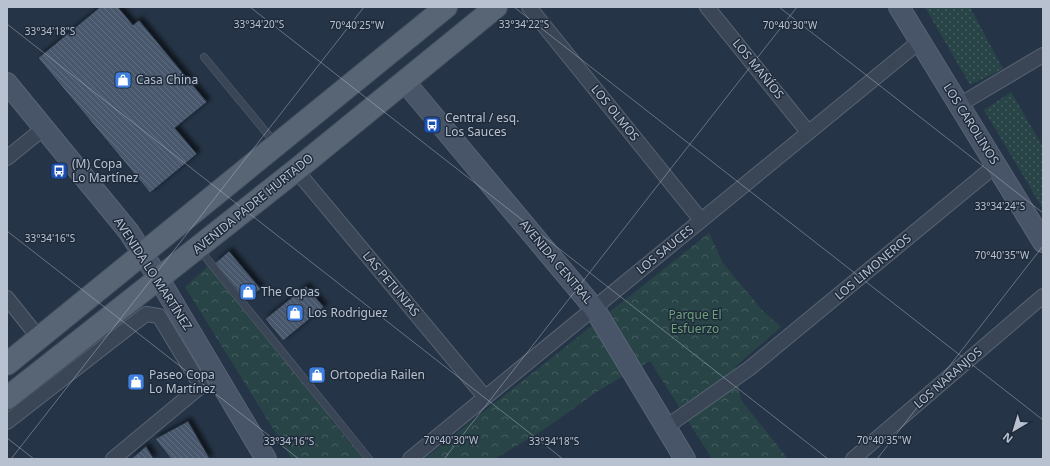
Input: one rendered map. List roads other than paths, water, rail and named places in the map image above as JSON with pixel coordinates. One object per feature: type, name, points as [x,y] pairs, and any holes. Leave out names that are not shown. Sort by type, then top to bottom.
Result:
[{"type":"main road","points":[[7,364],[446,7]]},
{"type":"main road","name":"AVENIDA PADRE HURTADO","points":[[7,398],[296,170],[496,7]]},
{"type":"main road","name":"LOS CAROLINOS","points":[[899,7],[1043,242]]},
{"type":"main road","points":[[403,42],[400,64],[404,82]]},
{"type":"main road","name":"AVENIDA LO MARTÍNEZ","points":[[7,82],[129,232],[159,279],[266,459]]},
{"type":"main road","name":"AVENIDA CENTRAL","points":[[404,82],[594,308],[685,459]]},
{"type":"street","name":"LOS OLMOS","points":[[529,7],[702,220]]},
{"type":"street","name":"LOS MAÑÍOS","points":[[707,7],[808,132]]},
{"type":"street","name":"LOS SAUCES","points":[[410,459],[920,41]]},
{"type":"street","points":[[959,105],[1043,55]]},
{"type":"street","points":[[7,158],[44,128]]},
{"type":"street","name":"LOS LIMONEROS","points":[[666,427],[750,368],[996,165]]},
{"type":"street","name":"LAS PETUNIAS","points":[[296,170],[485,397]]},
{"type":"street","name":"LOS NARANJOS","points":[[853,459],[1043,296]]},
{"type":"street","points":[[7,298],[39,338]]},
{"type":"street","points":[[7,422],[146,314],[159,316],[202,386],[113,459]]},
{"type":"lane","points":[[204,57],[277,145]]},
{"type":"lane","points":[[198,248],[369,459]]},
{"type":"place","name":"Casa China","points":[[123,80]]},
{"type":"place","name":"Central / esq. Los Sauces","points":[[432,125]]},
{"type":"place","name":"(M) Copa Lo Martínez","points":[[59,171]]},
{"type":"place","name":"The Copas","points":[[248,292]]},
{"type":"place","name":"Los Rodriguez","points":[[295,313]]},
{"type":"place","name":"Ortopedia Railen","points":[[317,375]]},
{"type":"place","name":"Paseo Copa Lo Martínez","points":[[136,382]]},
{"type":"park label","name":"Parque El Esfuerzo","points":[[695,322]]}]
